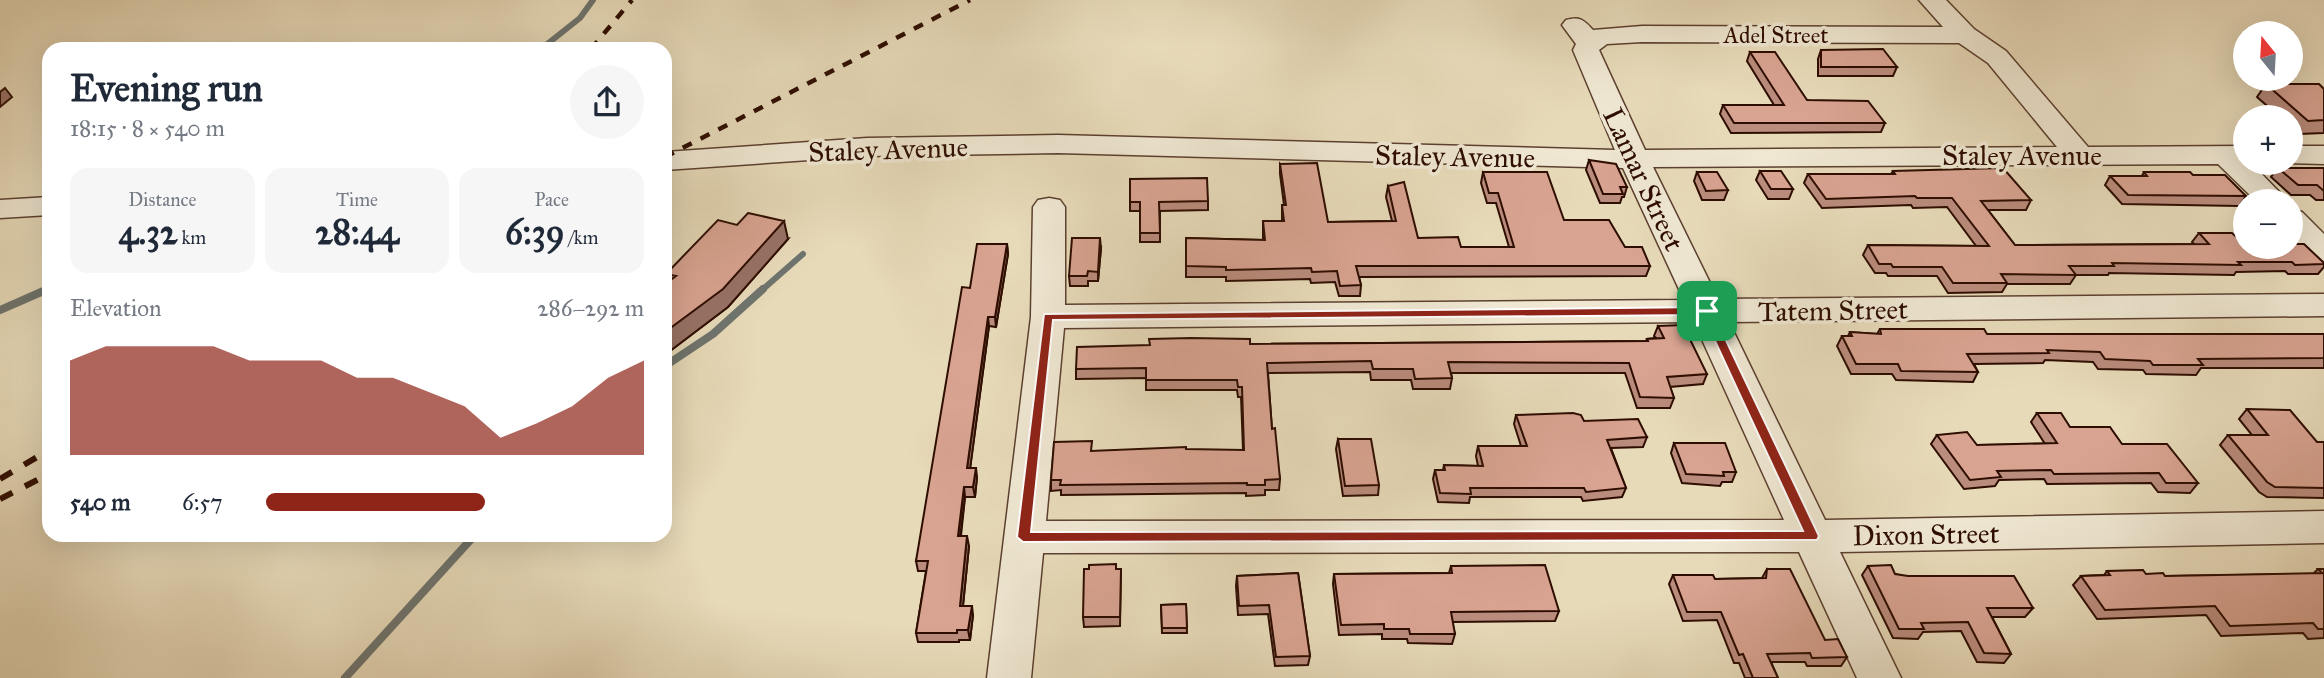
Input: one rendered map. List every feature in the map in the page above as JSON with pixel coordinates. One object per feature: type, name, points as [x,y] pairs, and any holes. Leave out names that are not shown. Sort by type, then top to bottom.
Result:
[{"type":"street","points":[[1932,0],[1965,35],[1997,57],[2078,154]]},
{"type":"street","name":"Adel Street","points":[[1582,34],[1965,35]]},
{"type":"street","name":"Lamar Street","points":[[1582,34],[1586,50],[1636,159],[1879,678]]},
{"type":"street","name":"Staley Avenue","points":[[672,161],[867,147],[1058,144],[1275,152],[1636,159],[2233,155]]},
{"type":"street","points":[[2303,155],[2324,155]]},
{"type":"street","points":[[2252,175],[2263,189]]},
{"type":"street","points":[[0,209],[42,206]]},
{"type":"street","points":[[1009,678],[1048,317],[1049,207]]},
{"type":"street","points":[[2303,231],[2324,252]]},
{"type":"street","name":"Tatem Street","points":[[1048,317],[2324,305]]},
{"type":"street","name":"Dixon Street","points":[[1023,537],[1812,536],[2324,527]]},
{"type":"building","points":[[1883,49],[1897,67],[1821,67],[1821,50]]},
{"type":"building","points":[[1750,52],[1775,52],[1807,100],[1868,101],[1885,123],[1734,123],[1723,105],[1784,105]]},
{"type":"building","points":[[2303,84],[2319,84],[2324,89],[2324,120],[2308,121],[2303,117],[2303,105],[2290,105],[2274,91],[2303,91]]},
{"type":"building","points":[[1589,160],[1616,164],[1627,187],[1620,187],[1623,194],[1603,194]]},
{"type":"building","points":[[1317,163],[1328,222],[1396,221],[1388,186],[1404,182],[1418,238],[1458,237],[1461,247],[1514,247],[1498,193],[1489,193],[1483,172],[1547,172],[1564,220],[1609,220],[1625,247],[1642,247],[1650,266],[1356,266],[1361,285],[1340,286],[1337,271],[1312,272],[1311,268],[1226,270],[1226,267],[1186,266],[1186,238],[1265,240],[1263,221],[1284,221],[1282,205],[1286,205],[1280,164]]},
{"type":"building","points":[[2003,168],[2031,200],[1981,201],[2015,245],[2209,244],[2199,233],[2232,233],[2233,259],[2303,259],[2304,244],[2324,264],[2112,263],[2114,266],[2069,266],[2076,275],[2001,274],[2007,283],[1953,283],[1942,267],[1893,267],[1891,264],[1879,264],[1868,245],[1989,246],[1952,198],[1915,196],[1826,199],[1808,174],[1895,174],[1893,171]]},
{"type":"building","points":[[2303,168],[2324,168],[2324,191],[2317,185],[2298,185],[2286,175],[2303,175]]},
{"type":"building","points":[[1760,171],[1781,171],[1793,189],[1771,189]]},
{"type":"building","points":[[1697,172],[1717,172],[1728,190],[1706,191]]},
{"type":"building","points":[[2144,172],[2225,175],[2239,189],[2233,189],[2233,196],[2128,195],[2110,176],[2147,176]]},
{"type":"building","points":[[1207,178],[1208,201],[1159,202],[1160,233],[1140,233],[1140,202],[1130,202],[1130,179]]},
{"type":"building","points":[[748,213],[784,221],[723,289],[672,327],[672,279],[676,276],[672,275],[672,268],[718,220],[737,225]]},
{"type":"building","points":[[1072,238],[1100,238],[1098,272],[1088,271],[1087,276],[1069,276]]},
{"type":"building","points":[[977,244],[1007,244],[995,317],[988,317],[967,468],[976,468],[973,487],[964,487],[958,536],[967,536],[960,606],[972,606],[968,630],[957,630],[957,633],[916,633],[928,561],[916,561],[962,287],[970,288]]},
{"type":"building","points":[[1683,325],[1707,374],[1667,377],[1674,398],[1640,397],[1629,363],[1448,362],[1452,378],[1415,379],[1413,369],[1373,369],[1371,361],[1267,363],[1272,429],[1275,428],[1280,479],[1265,480],[1265,485],[1060,485],[1061,480],[1051,480],[1054,442],[1092,441],[1091,451],[1186,447],[1244,450],[1242,387],[1238,387],[1237,380],[1146,380],[1146,368],[1076,369],[1077,347],[1150,345],[1149,339],[1191,338],[1250,339],[1250,344],[1648,341],[1647,339],[1664,338],[1658,326]]},
{"type":"building","points":[[1880,329],[1984,329],[1987,334],[2324,334],[2324,358],[2198,359],[2203,365],[2153,365],[2150,361],[2105,359],[2100,352],[2047,350],[2049,353],[1967,354],[1978,372],[1901,371],[1898,364],[1856,364],[1842,336],[1852,336],[1850,332],[1881,334]]},
{"type":"building","points":[[2247,409],[2290,410],[2317,442],[2324,442],[2324,488],[2275,487],[2267,482],[2228,435],[2268,435]]},
{"type":"building","points":[[2037,413],[2061,413],[2070,427],[2110,427],[2122,444],[2167,444],[2198,483],[2166,483],[2159,473],[2054,474],[2051,470],[1997,471],[2001,477],[1970,480],[1937,435],[1967,432],[1977,445],[2057,443]]},
{"type":"building","points":[[1516,415],[1581,415],[1584,421],[1638,419],[1647,437],[1607,440],[1626,488],[1586,492],[1584,488],[1470,488],[1471,494],[1440,493],[1435,470],[1445,470],[1444,465],[1483,466],[1478,446],[1527,446]]},
{"type":"building","points":[[1338,439],[1371,439],[1379,485],[1345,486]]},
{"type":"building","points":[[1674,443],[1725,443],[1736,472],[1723,472],[1724,476],[1686,474]]},
{"type":"building","points":[[1116,564],[1116,569],[1121,569],[1120,617],[1083,617],[1084,569],[1089,569],[1089,565]]},
{"type":"building","points":[[1545,565],[1559,611],[1451,612],[1455,634],[1410,634],[1409,629],[1384,629],[1384,624],[1341,625],[1334,574],[1452,573],[1451,566]]},
{"type":"building","points":[[1891,565],[1895,574],[1908,576],[2014,576],[2033,608],[1987,608],[2011,654],[1984,653],[1968,622],[1921,623],[1924,629],[1899,629],[1868,566]]},
{"type":"building","points":[[1767,569],[1790,569],[1825,640],[1838,639],[1847,657],[1812,658],[1810,653],[1767,654],[1778,678],[1753,678],[1743,654],[1739,655],[1721,612],[1687,612],[1673,575],[1713,575],[1715,579],[1766,578]]},
{"type":"building","points":[[2143,570],[2146,574],[2163,573],[2165,576],[2324,573],[2324,629],[2318,629],[2313,623],[2230,626],[2215,606],[2105,610],[2081,576],[2110,575],[2107,571]]},
{"type":"building","points":[[1298,573],[1310,656],[1276,657],[1269,605],[1239,606],[1237,576]]},
{"type":"building","points":[[1186,604],[1187,628],[1162,628],[1161,605]]},
{"type":"waterway","points":[[550,42],[580,18],[593,0]]},
{"type":"waterway","points":[[761,291],[803,254]]},
{"type":"waterway","points":[[672,361],[713,334],[763,289]]},
{"type":"waterway","points":[[0,310],[42,292]]},
{"type":"waterway","points":[[345,678],[469,542]]},
{"type":"railway","points":[[597,42],[632,0]]},
{"type":"railway","points":[[672,153],[970,0]]},
{"type":"railway","points":[[0,479],[42,454]]},
{"type":"railway","points":[[0,499],[42,478]]},
{"type":"route","points":[[1707,311],[1812,536],[1023,537],[1048,317],[1707,311]]}]
